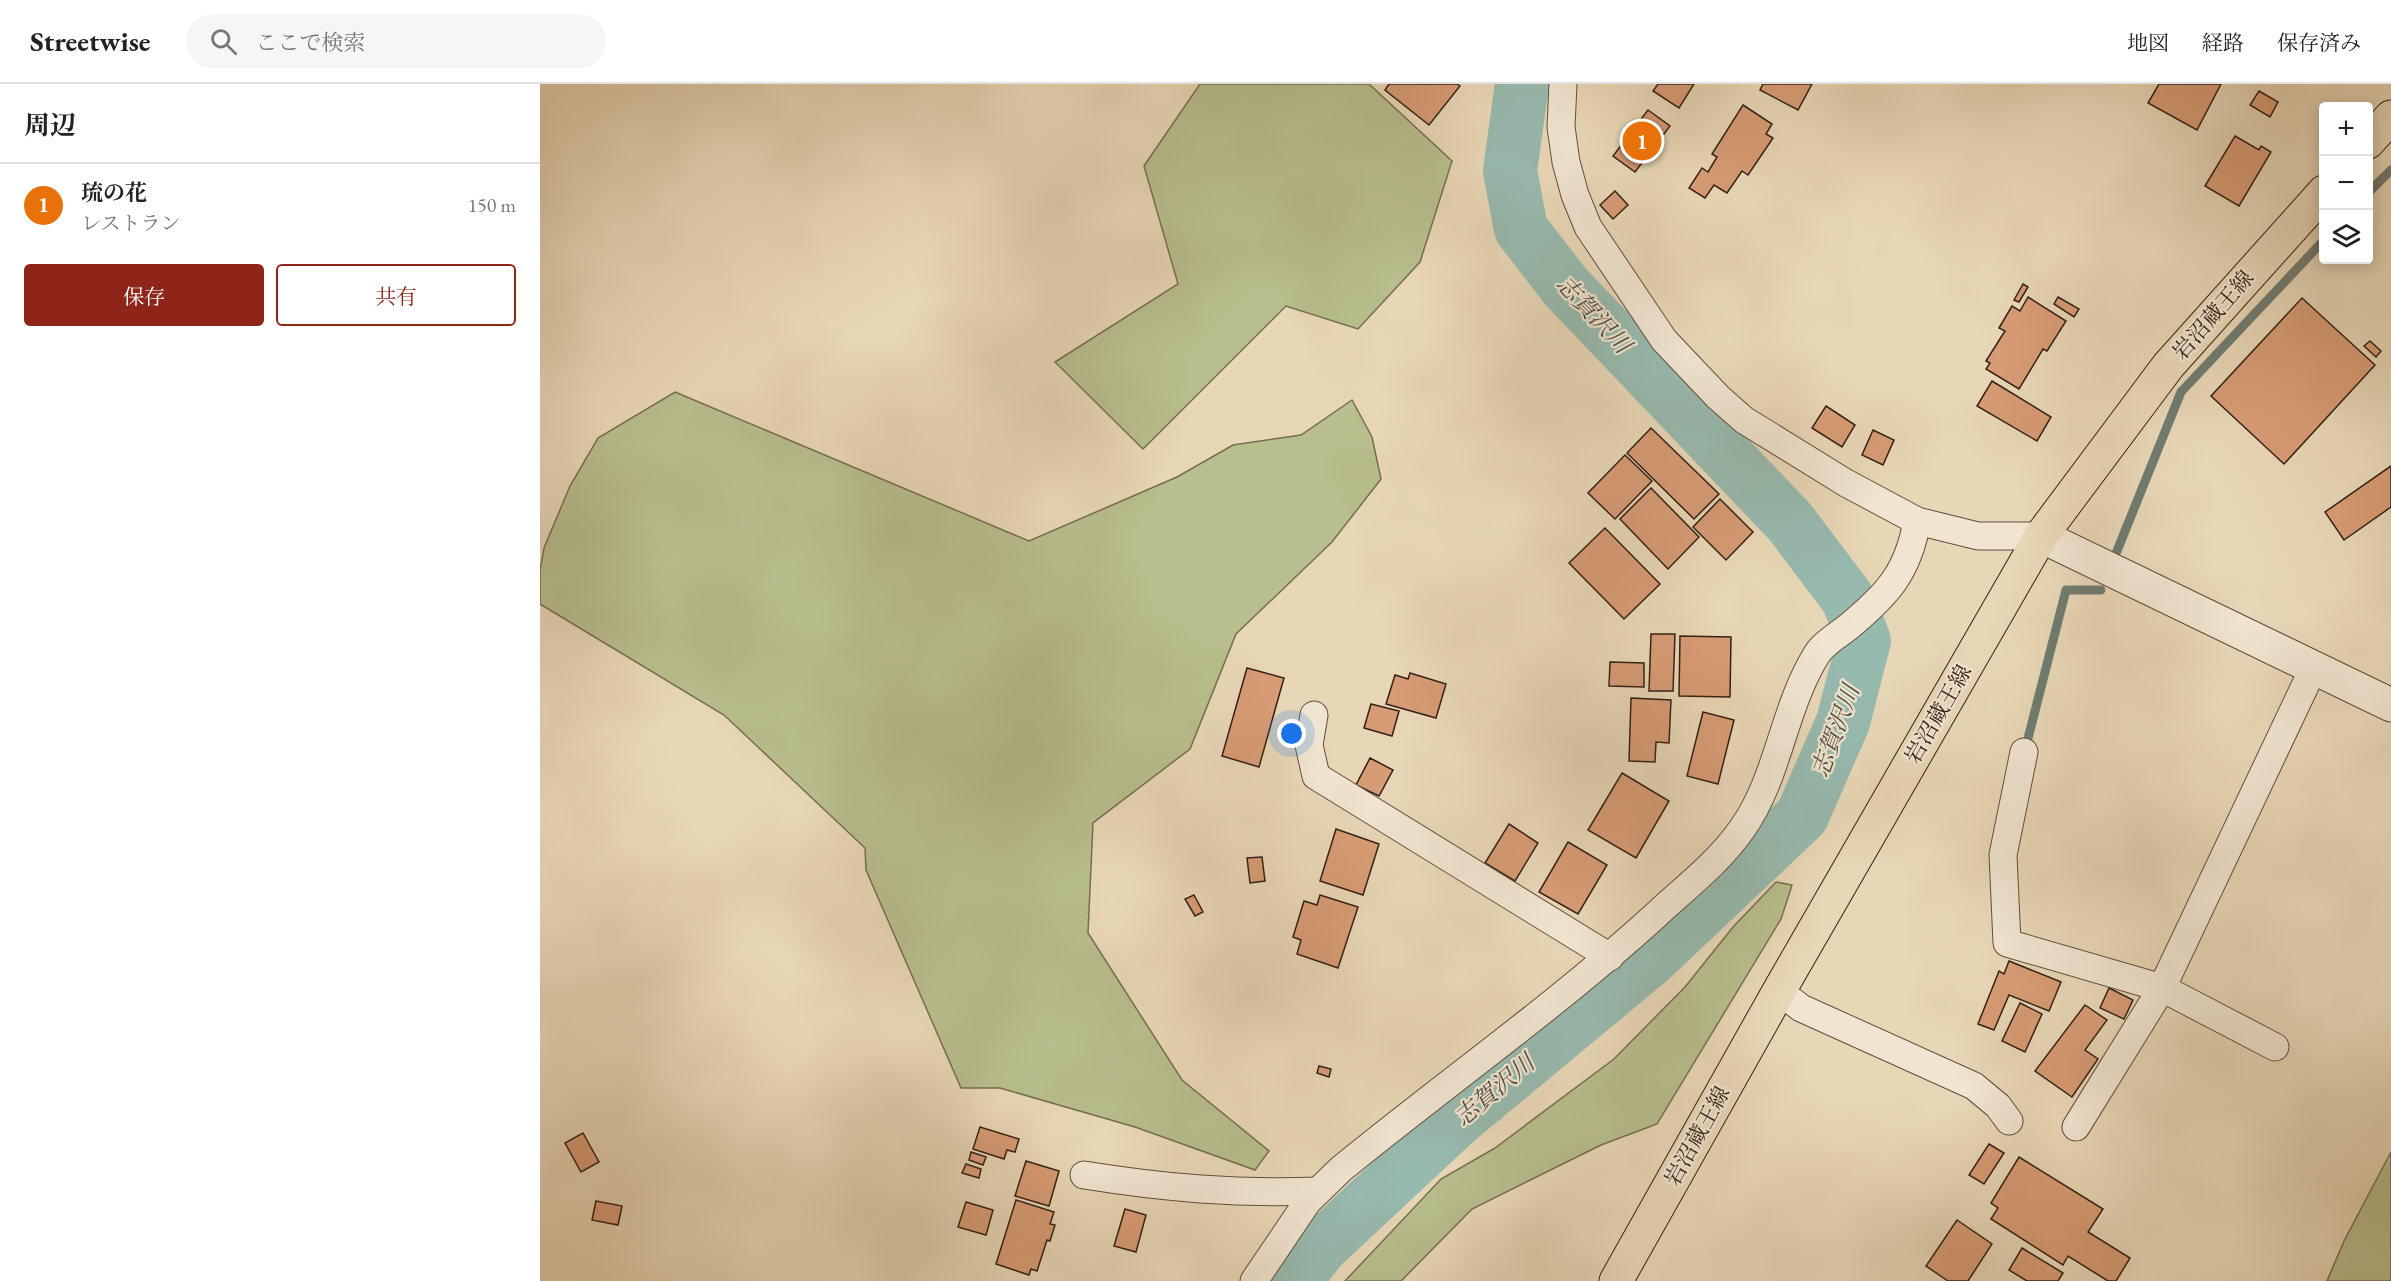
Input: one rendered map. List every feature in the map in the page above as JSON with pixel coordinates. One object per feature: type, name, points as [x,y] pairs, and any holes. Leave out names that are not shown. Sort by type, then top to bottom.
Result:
[{"type":"main road","points":[[2373,137],[2391,117]]},
{"type":"main road","name":"岩沼蔵王線","points":[[1616,1281],[1779,991],[2041,536],[2168,366],[2319,198]]},
{"type":"street","points":[[1563,84],[1562,127],[1575,195],[1588,227],[1664,340],[1718,397],[1744,420],[1846,483],[1917,521],[1978,536],[2041,536],[2391,705]]},
{"type":"street","points":[[1254,1281],[1277,1244],[1318,1191],[1341,1169],[1610,957],[1712,864],[1743,828],[1760,798],[1790,711],[1818,652],[1888,591],[1903,570],[1913,546],[1917,521]]},
{"type":"street","points":[[2076,1127],[2162,988],[2313,669]]},
{"type":"street","points":[[1314,715],[1309,745],[1316,776],[1610,957]]},
{"type":"street","points":[[2024,752],[2003,855],[2007,943],[2162,988],[2275,1047]]},
{"type":"street","points":[[1779,991],[1801,1008],[1974,1086],[1998,1106],[2008,1121]]},
{"type":"street","points":[[1084,1175],[1159,1187],[1248,1193],[1318,1191]]},
{"type":"green space","points":[[1200,84],[1369,84],[1452,161],[1420,262],[1358,329],[1286,306],[1143,449],[1055,362],[1178,284],[1144,166]]},
{"type":"green space","points":[[675,392],[1029,541],[1177,477],[1233,445],[1301,435],[1352,400],[1372,437],[1381,479],[1332,542],[1236,634],[1190,749],[1093,823],[1088,933],[1182,1080],[1269,1151],[1255,1170],[1135,1127],[1000,1088],[961,1088],[866,870],[865,848],[724,715],[540,604],[540,571],[544,548],[570,486],[598,438]]},
{"type":"green space","points":[[1776,882],[1792,885],[1781,919],[1657,1124],[1601,1145],[1472,1209],[1401,1281],[1345,1281],[1441,1179],[1495,1148],[1614,1059],[1685,987],[1733,927]]},
{"type":"green space","points":[[2391,1152],[2391,1281],[2327,1281],[2344,1241]]},
{"type":"building","points":[[1389,84],[1457,84],[1460,86],[1429,125],[1385,90]]},
{"type":"building","points":[[1658,84],[1694,84],[1679,108],[1653,91]]},
{"type":"building","points":[[1763,84],[1812,84],[1798,110],[1760,90]]},
{"type":"building","points":[[2159,84],[2221,84],[2197,130],[2148,103]]},
{"type":"building","points":[[2259,91],[2278,102],[2270,117],[2250,105]]},
{"type":"building","points":[[1743,105],[1772,124],[1766,134],[1773,138],[1748,175],[1742,171],[1727,193],[1714,185],[1705,198],[1689,188],[1702,168],[1708,172],[1717,157],[1712,154]]},
{"type":"building","points":[[1648,110],[1670,126],[1635,172],[1613,156]]},
{"type":"building","points":[[2235,136],[2259,150],[2261,146],[2271,152],[2239,206],[2205,186]]},
{"type":"building","points":[[1615,191],[1628,205],[1613,219],[1600,205]]},
{"type":"building","points":[[2023,284],[2028,287],[2019,302],[2014,300]]},
{"type":"building","points":[[2028,297],[2066,321],[2047,351],[2043,349],[2019,389],[1986,369],[1990,363],[1986,361],[2005,331],[1999,328],[2012,306],[2020,311]]},
{"type":"building","points":[[2058,297],[2079,309],[2074,317],[2054,304]]},
{"type":"building","points":[[2302,298],[2375,365],[2284,464],[2211,396]]},
{"type":"building","points":[[2370,341],[2381,351],[2376,357],[2364,346]]},
{"type":"building","points":[[1992,381],[2051,417],[2037,441],[1977,406]]},
{"type":"building","points":[[1826,406],[1855,425],[1842,447],[1812,428]]},
{"type":"building","points":[[1651,428],[1719,494],[1694,519],[1627,453]]},
{"type":"building","points":[[1873,430],[1894,440],[1883,465],[1862,455]]},
{"type":"building","points":[[1625,455],[1652,481],[1615,519],[1588,493]]},
{"type":"building","points":[[2391,466],[2391,507],[2344,540],[2325,512]]},
{"type":"building","points":[[1651,488],[1699,537],[1668,569],[1620,519]]},
{"type":"building","points":[[1720,499],[1753,532],[1726,560],[1693,527]]},
{"type":"building","points":[[1605,528],[1660,584],[1624,619],[1569,563]]},
{"type":"building","points":[[1651,634],[1675,634],[1673,691],[1649,691]]},
{"type":"building","points":[[1680,636],[1731,637],[1730,697],[1679,696]]},
{"type":"building","points":[[1610,662],[1644,663],[1644,687],[1609,686]]},
{"type":"building","points":[[1247,668],[1284,678],[1259,767],[1222,756]]},
{"type":"building","points":[[1410,673],[1446,684],[1436,718],[1386,704],[1395,675],[1408,679]]},
{"type":"building","points":[[1631,698],[1671,700],[1669,743],[1656,742],[1655,762],[1629,761]]},
{"type":"building","points":[[1371,704],[1399,711],[1392,736],[1364,728]]},
{"type":"building","points":[[1703,712],[1734,720],[1718,784],[1687,776]]},
{"type":"building","points":[[1370,758],[1393,770],[1379,796],[1356,785]]},
{"type":"building","points":[[1622,773],[1669,801],[1636,858],[1588,830]]},
{"type":"building","points":[[1509,824],[1538,843],[1515,881],[1485,863]]},
{"type":"building","points":[[1336,829],[1379,844],[1363,895],[1320,881]]},
{"type":"building","points":[[1568,842],[1607,865],[1578,914],[1539,892]]},
{"type":"building","points":[[1262,857],[1265,881],[1250,883],[1247,858]]},
{"type":"building","points":[[1194,895],[1203,912],[1195,916],[1185,899]]},
{"type":"building","points":[[1320,895],[1358,907],[1338,968],[1297,954],[1301,940],[1293,937],[1304,901],[1317,905]]},
{"type":"building","points":[[2009,961],[2061,982],[2049,1011],[2009,995],[1994,1030],[1978,1024],[1999,971],[2004,974]]},
{"type":"building","points":[[2109,988],[2133,1000],[2124,1019],[2100,1008]]},
{"type":"building","points":[[2020,1003],[2042,1014],[2025,1052],[2002,1041]]},
{"type":"building","points":[[2085,1005],[2107,1020],[2085,1050],[2098,1059],[2072,1097],[2035,1071]]},
{"type":"building","points":[[1319,1066],[1331,1069],[1329,1077],[1317,1073]]},
{"type":"building","points":[[980,1127],[1019,1139],[1015,1152],[1007,1150],[1004,1159],[973,1149]]},
{"type":"building","points":[[583,1133],[599,1162],[581,1172],[565,1143]]},
{"type":"building","points":[[1989,1144],[2004,1153],[1984,1184],[1969,1175]]},
{"type":"building","points":[[971,1152],[986,1157],[983,1165],[969,1160]]},
{"type":"building","points":[[2019,1157],[2103,1209],[2088,1232],[2130,1258],[2116,1281],[2108,1281],[2068,1256],[2063,1265],[1991,1219],[1998,1208],[1991,1203]]},
{"type":"building","points":[[1026,1161],[1059,1171],[1049,1206],[1015,1196]]},
{"type":"building","points":[[966,1164],[981,1169],[979,1178],[962,1173]]},
{"type":"building","points":[[1016,1200],[1054,1212],[1050,1224],[1055,1225],[1050,1241],[1047,1240],[1037,1271],[1031,1269],[1029,1275],[996,1264]]},
{"type":"building","points":[[596,1201],[622,1206],[618,1225],[592,1220]]},
{"type":"building","points":[[966,1202],[993,1210],[986,1235],[958,1227]]},
{"type":"building","points":[[1125,1209],[1146,1215],[1136,1252],[1114,1246]]},
{"type":"building","points":[[1957,1220],[1992,1244],[1968,1281],[1948,1281],[1926,1266]]},
{"type":"building","points":[[2022,1248],[2063,1273],[2058,1281],[2027,1281],[2009,1270]]},
{"type":"waterway","name":"志賀沢川","points":[[1294,1281],[1322,1246],[1457,1120],[1652,958],[1802,816],[1843,722],[1864,641],[1848,599],[1790,522],[1566,287],[1521,229],[1510,171],[1522,84]]},
{"type":"waterway","points":[[2373,188],[2391,170]]},
{"type":"waterway","points":[[2117,551],[2181,392],[2319,245]]},
{"type":"waterway","points":[[2025,750],[2066,590],[2101,590]]},
{"type":"place","name":"琉の花","points":[[1642,141]]}]
